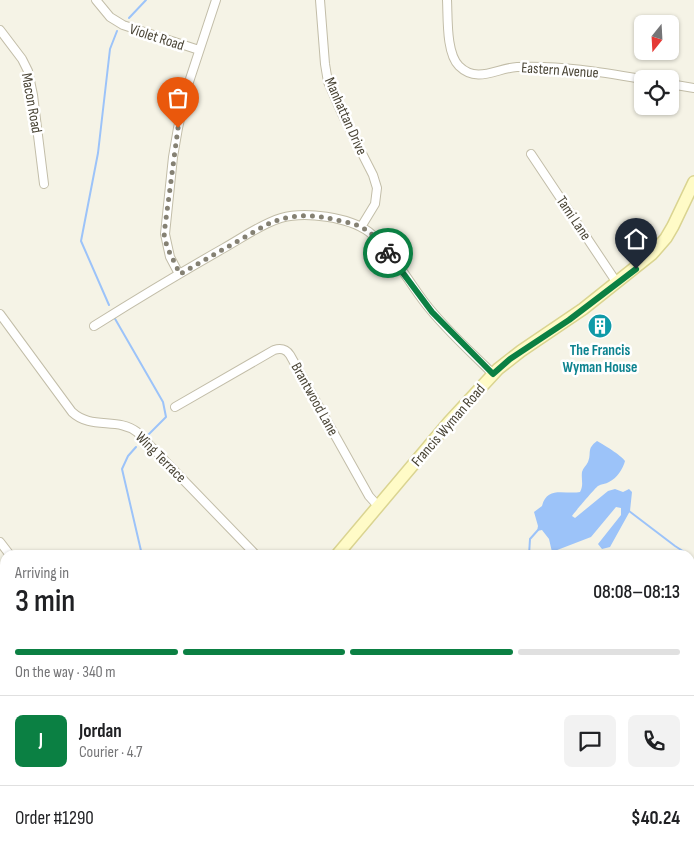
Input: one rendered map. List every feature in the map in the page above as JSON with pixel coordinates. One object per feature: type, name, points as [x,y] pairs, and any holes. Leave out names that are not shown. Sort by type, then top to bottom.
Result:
[{"type":"main road","name":"Francis Wyman Road","points":[[341,550],[449,422],[493,374],[510,359],[569,320],[644,262],[662,244],[676,221],[694,182]]},
{"type":"street","name":"Violet Road","points":[[96,0],[110,16],[123,25],[199,50]]},
{"type":"street","points":[[180,274],[167,247],[165,222],[178,128],[187,88],[216,0]]},
{"type":"street","name":"Manhattan Drive","points":[[320,0],[328,82],[376,184],[377,195],[375,204],[361,227]]},
{"type":"street","name":"Eastern Avenue","points":[[447,0],[452,56],[458,65],[471,73],[482,75],[517,67],[558,67],[634,78]]},
{"type":"street","name":"Macon Road","points":[[0,30],[22,59],[28,71],[33,95],[44,184]]},
{"type":"street","points":[[679,86],[694,88]]},
{"type":"street","name":"Tami Lane","points":[[531,154],[617,282]]},
{"type":"street","points":[[94,326],[180,274],[281,218],[315,216],[332,218],[361,227],[376,238],[425,304],[493,374]]},
{"type":"street","name":"Wing Terrace","points":[[0,314],[72,412],[88,422],[120,424],[134,430],[251,550]]},
{"type":"street","name":"Brantwood Lane","points":[[175,407],[274,350],[281,348],[290,355],[370,498],[378,506]]},
{"type":"water","points":[[597,441],[625,461],[617,476],[608,483],[598,486],[572,516],[575,518],[608,491],[615,489],[623,492],[629,489],[632,492],[630,511],[610,547],[602,549],[598,544],[621,515],[621,508],[616,507],[591,537],[557,550],[552,550],[549,539],[542,530],[537,531],[538,526],[534,512],[542,506],[544,499],[548,495],[558,492],[580,492],[582,487],[582,471],[588,462],[592,446]]},
{"type":"waterway","points":[[129,18],[146,0]]},
{"type":"waterway","points":[[109,305],[81,241],[98,153],[110,49],[117,31]]},
{"type":"waterway","points":[[114,317],[163,402],[166,417],[148,435]]},
{"type":"waterway","points":[[136,447],[128,456],[122,469],[141,550]]},
{"type":"waterway","points":[[629,511],[681,550]]},
{"type":"waterway","points":[[529,550],[530,539],[538,530]]},
{"type":"way so far","points":[[178,128],[164,234],[170,257],[180,274],[266,225],[293,216],[308,215],[332,218],[355,224],[376,238],[388,253]]},
{"type":"place","name":"The Francis Wyman House","points":[[600,326]]},
{"type":"route","points":[[388,253],[425,304],[493,374],[510,359],[569,320],[636,269]]}]
